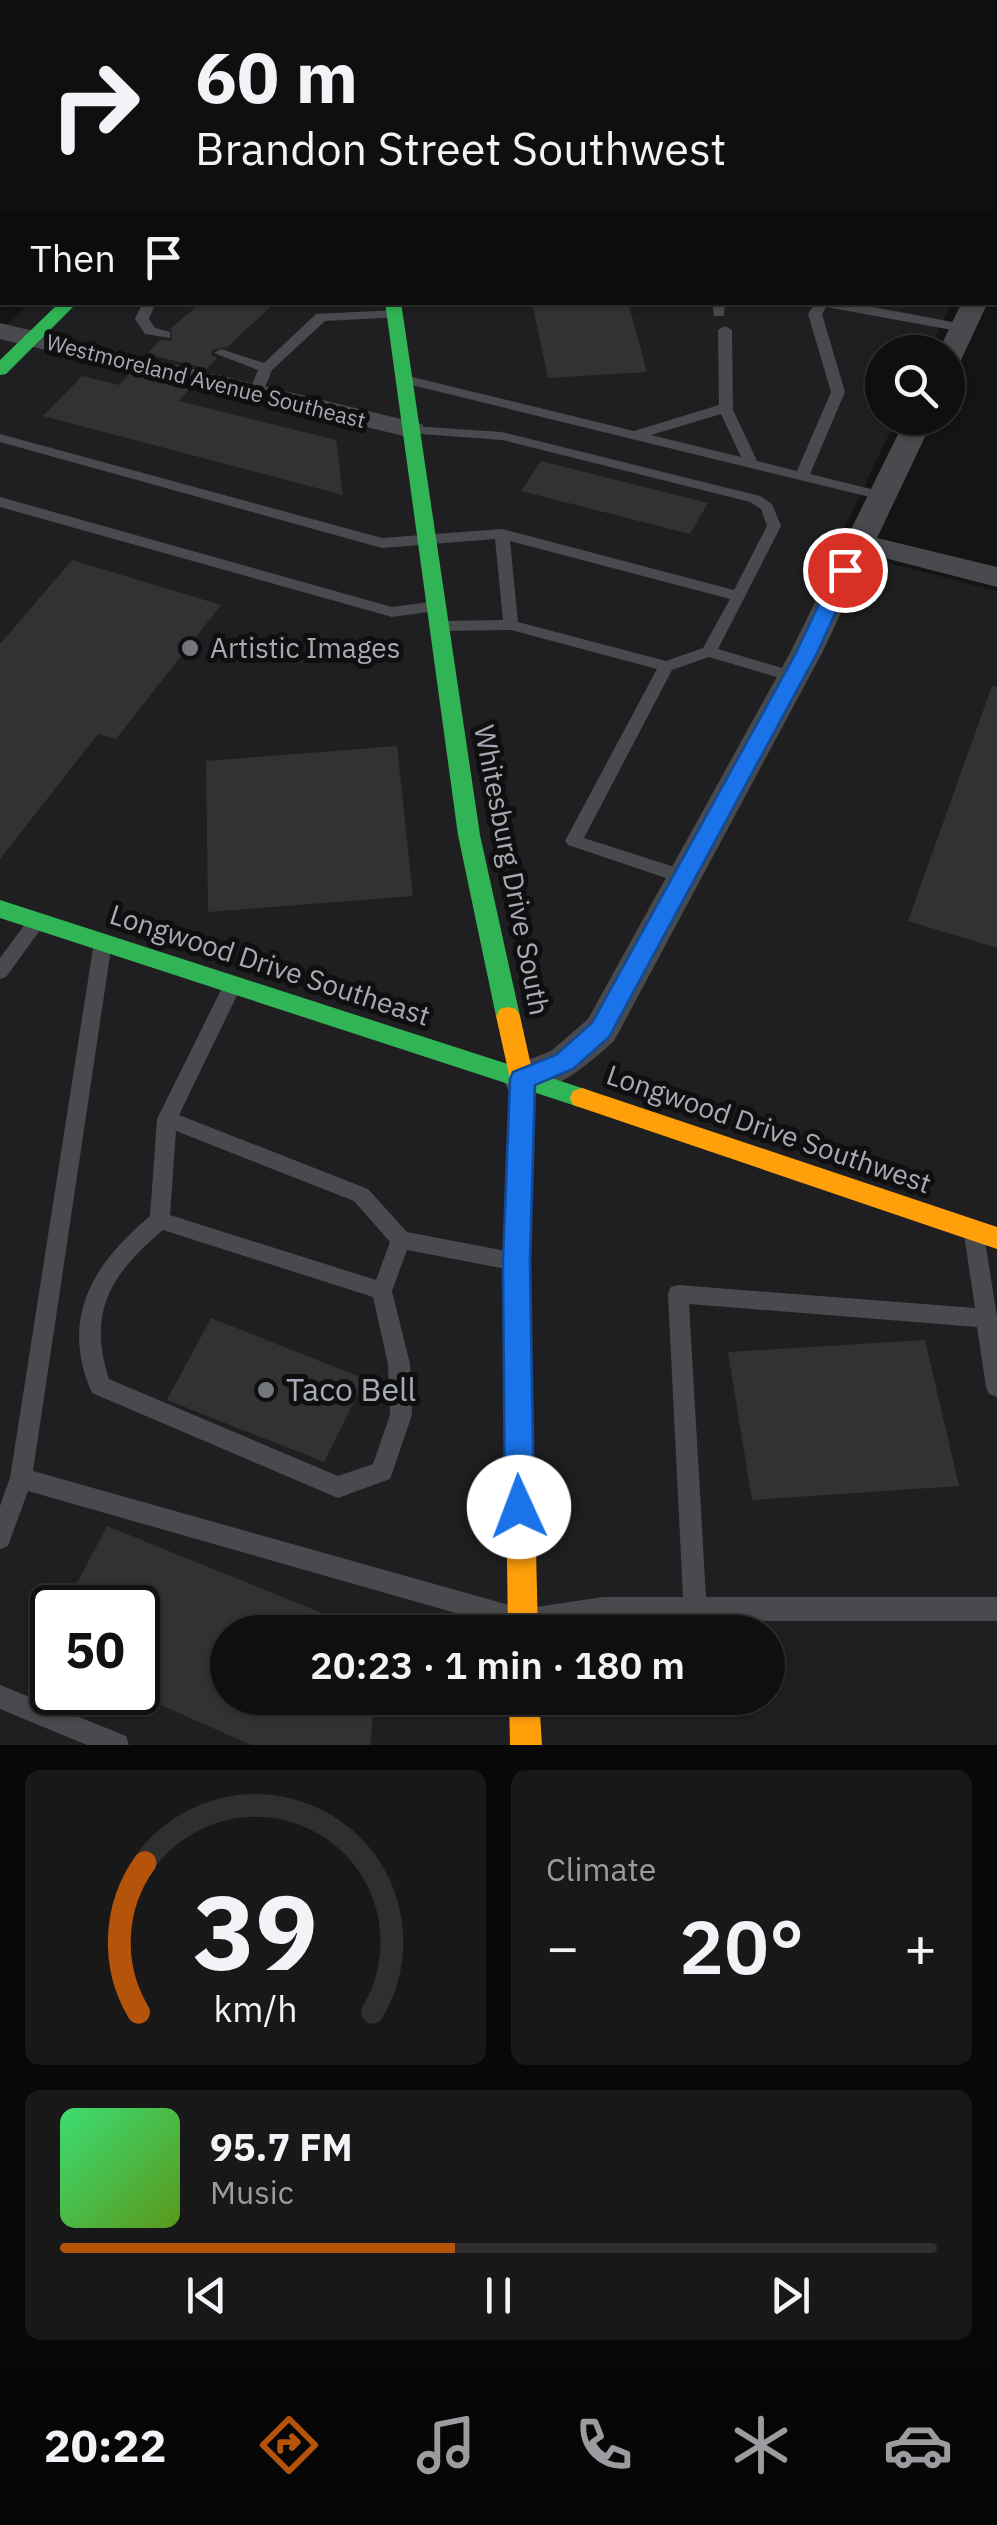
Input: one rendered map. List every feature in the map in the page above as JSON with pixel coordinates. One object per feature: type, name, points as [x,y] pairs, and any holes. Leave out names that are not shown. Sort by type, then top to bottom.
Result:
[{"type":"main road","points":[[0,370],[67,305]]},
{"type":"main road","name":"Whitesburg Drive South","points":[[394,308],[469,835],[522,1079],[516,1262],[523,1615]]},
{"type":"main road","name":"Longwood Drive Southeast","points":[[0,909],[522,1079]]},
{"type":"main road","name":"Longwood Drive Southwest","points":[[522,1079],[997,1238]]},
{"type":"main road","points":[[525,1715],[526,1745]]},
{"type":"street","points":[[960,335],[974,305]]},
{"type":"street","name":"Westmoreland Avenue Southeast","points":[[0,331],[261,380],[412,430]]},
{"type":"street","points":[[522,1079],[564,1062],[601,1030],[794,677],[912,435]]},
{"type":"street","points":[[858,542],[997,576]]},
{"type":"lane","points":[[149,305],[142,319],[150,331],[164,336]]},
{"type":"lane","points":[[802,476],[838,392],[816,314],[821,305]]},
{"type":"lane","points":[[839,305],[963,328]]},
{"type":"lane","points":[[222,352],[261,380],[320,310],[394,308]]},
{"type":"lane","points":[[725,330],[726,410],[750,464]]},
{"type":"lane","points":[[404,379],[882,496]]},
{"type":"lane","points":[[634,436],[726,410]]},
{"type":"lane","points":[[412,430],[502,436],[755,500],[767,507],[774,526],[709,652]]},
{"type":"lane","points":[[0,438],[382,543],[502,534],[739,596]]},
{"type":"lane","points":[[0,502],[392,612],[511,625],[666,666],[709,652],[794,677]]},
{"type":"lane","points":[[502,534],[511,625]]},
{"type":"lane","points":[[666,666],[574,842],[684,877]]},
{"type":"lane","points":[[0,972],[37,921]]},
{"type":"lane","points":[[0,1538],[21,1478],[103,942]]},
{"type":"lane","points":[[233,984],[167,1119],[160,1220],[121,1250],[94,1295],[88,1356],[100,1386],[338,1487],[382,1472],[401,1414],[398,1364],[382,1291],[400,1240]]},
{"type":"lane","points":[[167,1119],[361,1195],[400,1240],[516,1262]]},
{"type":"lane","points":[[160,1220],[382,1291]]},
{"type":"lane","points":[[974,1230],[997,1387]]},
{"type":"lane","points":[[695,1609],[678,1294],[987,1318]]},
{"type":"lane","points":[[21,1478],[486,1615]]},
{"type":"lane","points":[[575,1615],[603,1609],[997,1609]]},
{"type":"lane","points":[[0,1697],[117,1745]]},
{"type":"shaded area","points":[[28,305],[951,305],[936,335],[865,335],[865,435],[889,435],[834,549],[997,591],[997,1745],[0,1745],[0,331]]},
{"type":"building","points":[[198,305],[273,305],[227,347],[212,350],[211,355],[217,358],[207,369],[147,354],[160,340],[172,341],[171,328]]},
{"type":"building","points":[[533,305],[629,305],[647,372],[548,378]]},
{"type":"building","points":[[129,374],[190,388],[179,401],[336,440],[343,495],[43,416],[82,376],[119,385]]},
{"type":"building","points":[[541,461],[708,503],[690,534],[521,491]]},
{"type":"building","points":[[72,560],[221,605],[116,739],[98,734],[0,859],[0,644]]},
{"type":"building","points":[[992,686],[997,687],[997,948],[908,921]]},
{"type":"building","points":[[397,746],[413,896],[208,912],[206,761]]},
{"type":"building","name":"Taco Bell","points":[[211,1318],[365,1379],[324,1462],[167,1400]]},
{"type":"building","points":[[925,1340],[959,1486],[752,1500],[728,1352]]},
{"type":"building","points":[[107,1526],[327,1615],[210,1615],[210,1715],[373,1715],[370,1745],[251,1745],[160,1705],[160,1585],[76,1585]]},
{"type":"traffic: fast","points":[[0,370],[67,305]]},
{"type":"traffic: fast","points":[[393,305],[469,835],[508,1016]]},
{"type":"traffic: fast","points":[[0,909],[582,1098]]},
{"type":"traffic: slow","points":[[508,1016],[522,1079],[516,1262],[523,1615]]},
{"type":"traffic: slow","points":[[582,1098],[997,1238]]},
{"type":"traffic: slow","points":[[525,1715],[526,1745]]},
{"type":"place","name":"Artistic Images","points":[[190,648]]},
{"type":"place","name":"Taco Bell","points":[[266,1390]]},
{"type":"route","points":[[519,1507],[516,1262],[522,1079],[564,1062],[601,1030],[806,653],[845,570]]}]
